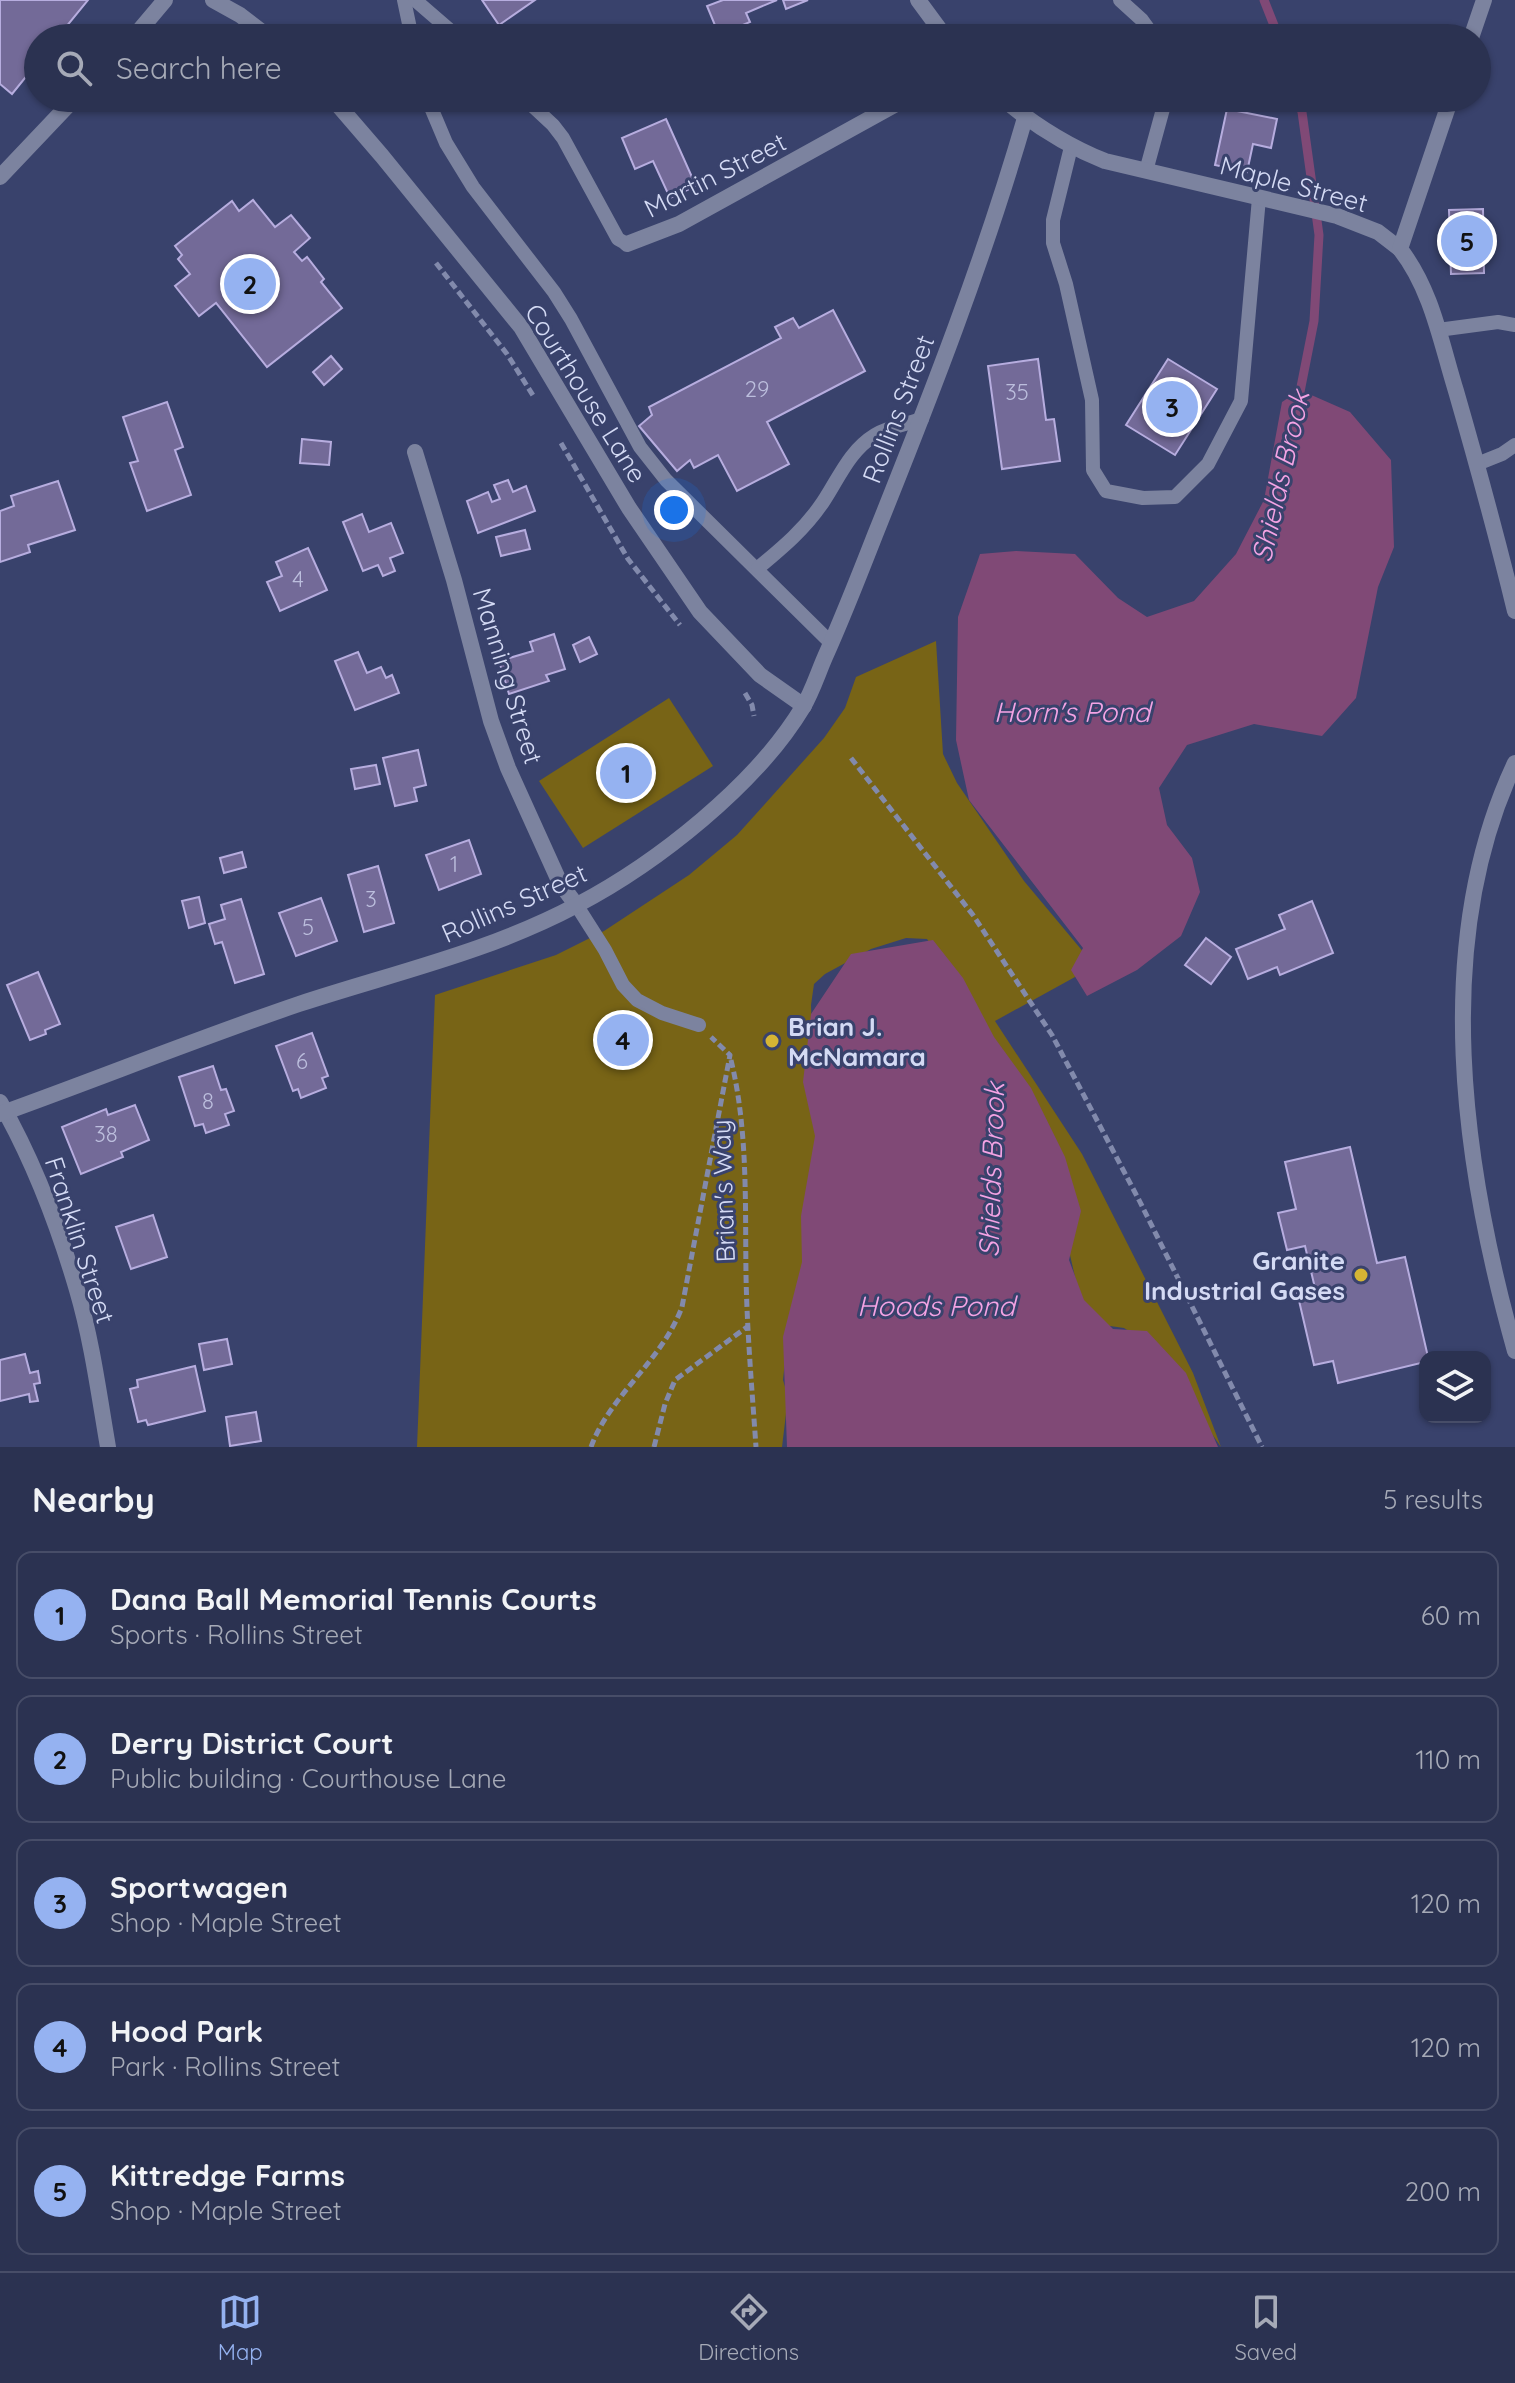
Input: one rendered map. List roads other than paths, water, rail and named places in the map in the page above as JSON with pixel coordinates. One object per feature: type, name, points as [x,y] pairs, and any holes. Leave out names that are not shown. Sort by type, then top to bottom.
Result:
[{"type":"street","points":[[145,24],[165,0]]},
{"type":"street","points":[[213,0],[252,24]]},
{"type":"street","points":[[918,0],[936,24]]},
{"type":"street","points":[[1476,24],[1484,0]]},
{"type":"street","points":[[0,177],[62,112]]},
{"type":"street","name":"Courthouse Lane","points":[[344,112],[521,327],[629,508],[700,612],[760,675],[804,706]]},
{"type":"street","name":"Martin Street","points":[[627,244],[679,224],[882,112]]},
{"type":"street","name":"Maple Street","points":[[1018,112],[1071,147],[1105,161],[1337,216],[1378,232],[1400,249],[1423,285],[1438,330],[1515,611]]},
{"type":"street","points":[[1400,249],[1446,112]]},
{"type":"street","name":"Rollins Street","points":[[2,1109],[288,1008],[467,953],[577,906],[672,844],[709,812],[766,756],[804,706],[922,419],[1004,193],[1025,118]]},
{"type":"street","name":"Manning Street","points":[[415,452],[454,580],[491,721],[508,768],[560,883],[577,906]]},
{"type":"street","points":[[1515,763],[1498,798],[1474,889],[1464,1032],[1467,1104],[1480,1203],[1515,1351]]},
{"type":"street","name":"Franklin Street","points":[[2,1109],[43,1192],[78,1291],[108,1447]]},
{"type":"lane","points":[[404,0],[409,24]]},
{"type":"lane","points":[[415,0],[443,24]]},
{"type":"lane","points":[[1120,0],[1145,24]]},
{"type":"lane","points":[[433,112],[446,143],[473,187],[554,292],[571,319],[640,447],[666,480],[831,643]]},
{"type":"lane","points":[[539,112],[563,138],[618,239],[627,244]]},
{"type":"lane","points":[[1146,171],[1162,112]]},
{"type":"lane","points":[[1071,147],[1053,220],[1053,243],[1066,284],[1092,400],[1093,470],[1106,491],[1143,498],[1175,497],[1208,464],[1241,401],[1259,198]]},
{"type":"lane","points":[[1438,330],[1498,322],[1515,325]]},
{"type":"lane","points":[[758,568],[797,536],[823,503],[847,460],[862,445],[878,433],[922,419]]},
{"type":"lane","points":[[1477,464],[1515,445]]},
{"type":"lane","points":[[577,906],[623,985],[637,1000],[662,1013],[699,1025]]},
{"type":"water","name":"Horn's Pond","points":[[1300,390],[1350,412],[1391,460],[1394,547],[1378,587],[1356,698],[1322,736],[1254,724],[1187,745],[1159,788],[1167,825],[1192,858],[1200,892],[1181,936],[1137,970],[1087,996],[1071,970],[1083,948],[969,800],[956,740],[958,617],[980,554],[1016,551],[1075,554],[1118,598],[1147,617],[1194,601],[1236,554],[1264,500],[1282,402]]},
{"type":"water","name":"Hoods Pond","points":[[933,940],[963,978],[994,1037],[1031,1088],[1065,1157],[1081,1211],[1069,1260],[1084,1300],[1113,1329],[1147,1331],[1186,1373],[1218,1447],[787,1447],[783,1337],[802,1262],[801,1216],[815,1136],[803,1082],[811,1014],[851,954]]},
{"type":"waterway","name":"Shields Brook","points":[[1264,0],[1273,24]]},
{"type":"waterway","name":"Shields Brook","points":[[1298,402],[1314,321],[1319,235],[1302,112]]},
{"type":"place","name":"Kittredge Farms","points":[[1467,241]]},
{"type":"place","name":"Derry District Court","points":[[250,284]]},
{"type":"place","name":"Sportwagen","points":[[1172,407]]},
{"type":"place","name":"Dana Ball Memorial Tennis Courts","points":[[626,773]]},
{"type":"place","name":"Hood Park","points":[[623,1040]]},
{"type":"place","name":"Brian J. McNamara","points":[[772,1041]]},
{"type":"place","name":"Granite Industrial Gases","points":[[1361,1275]]}]
